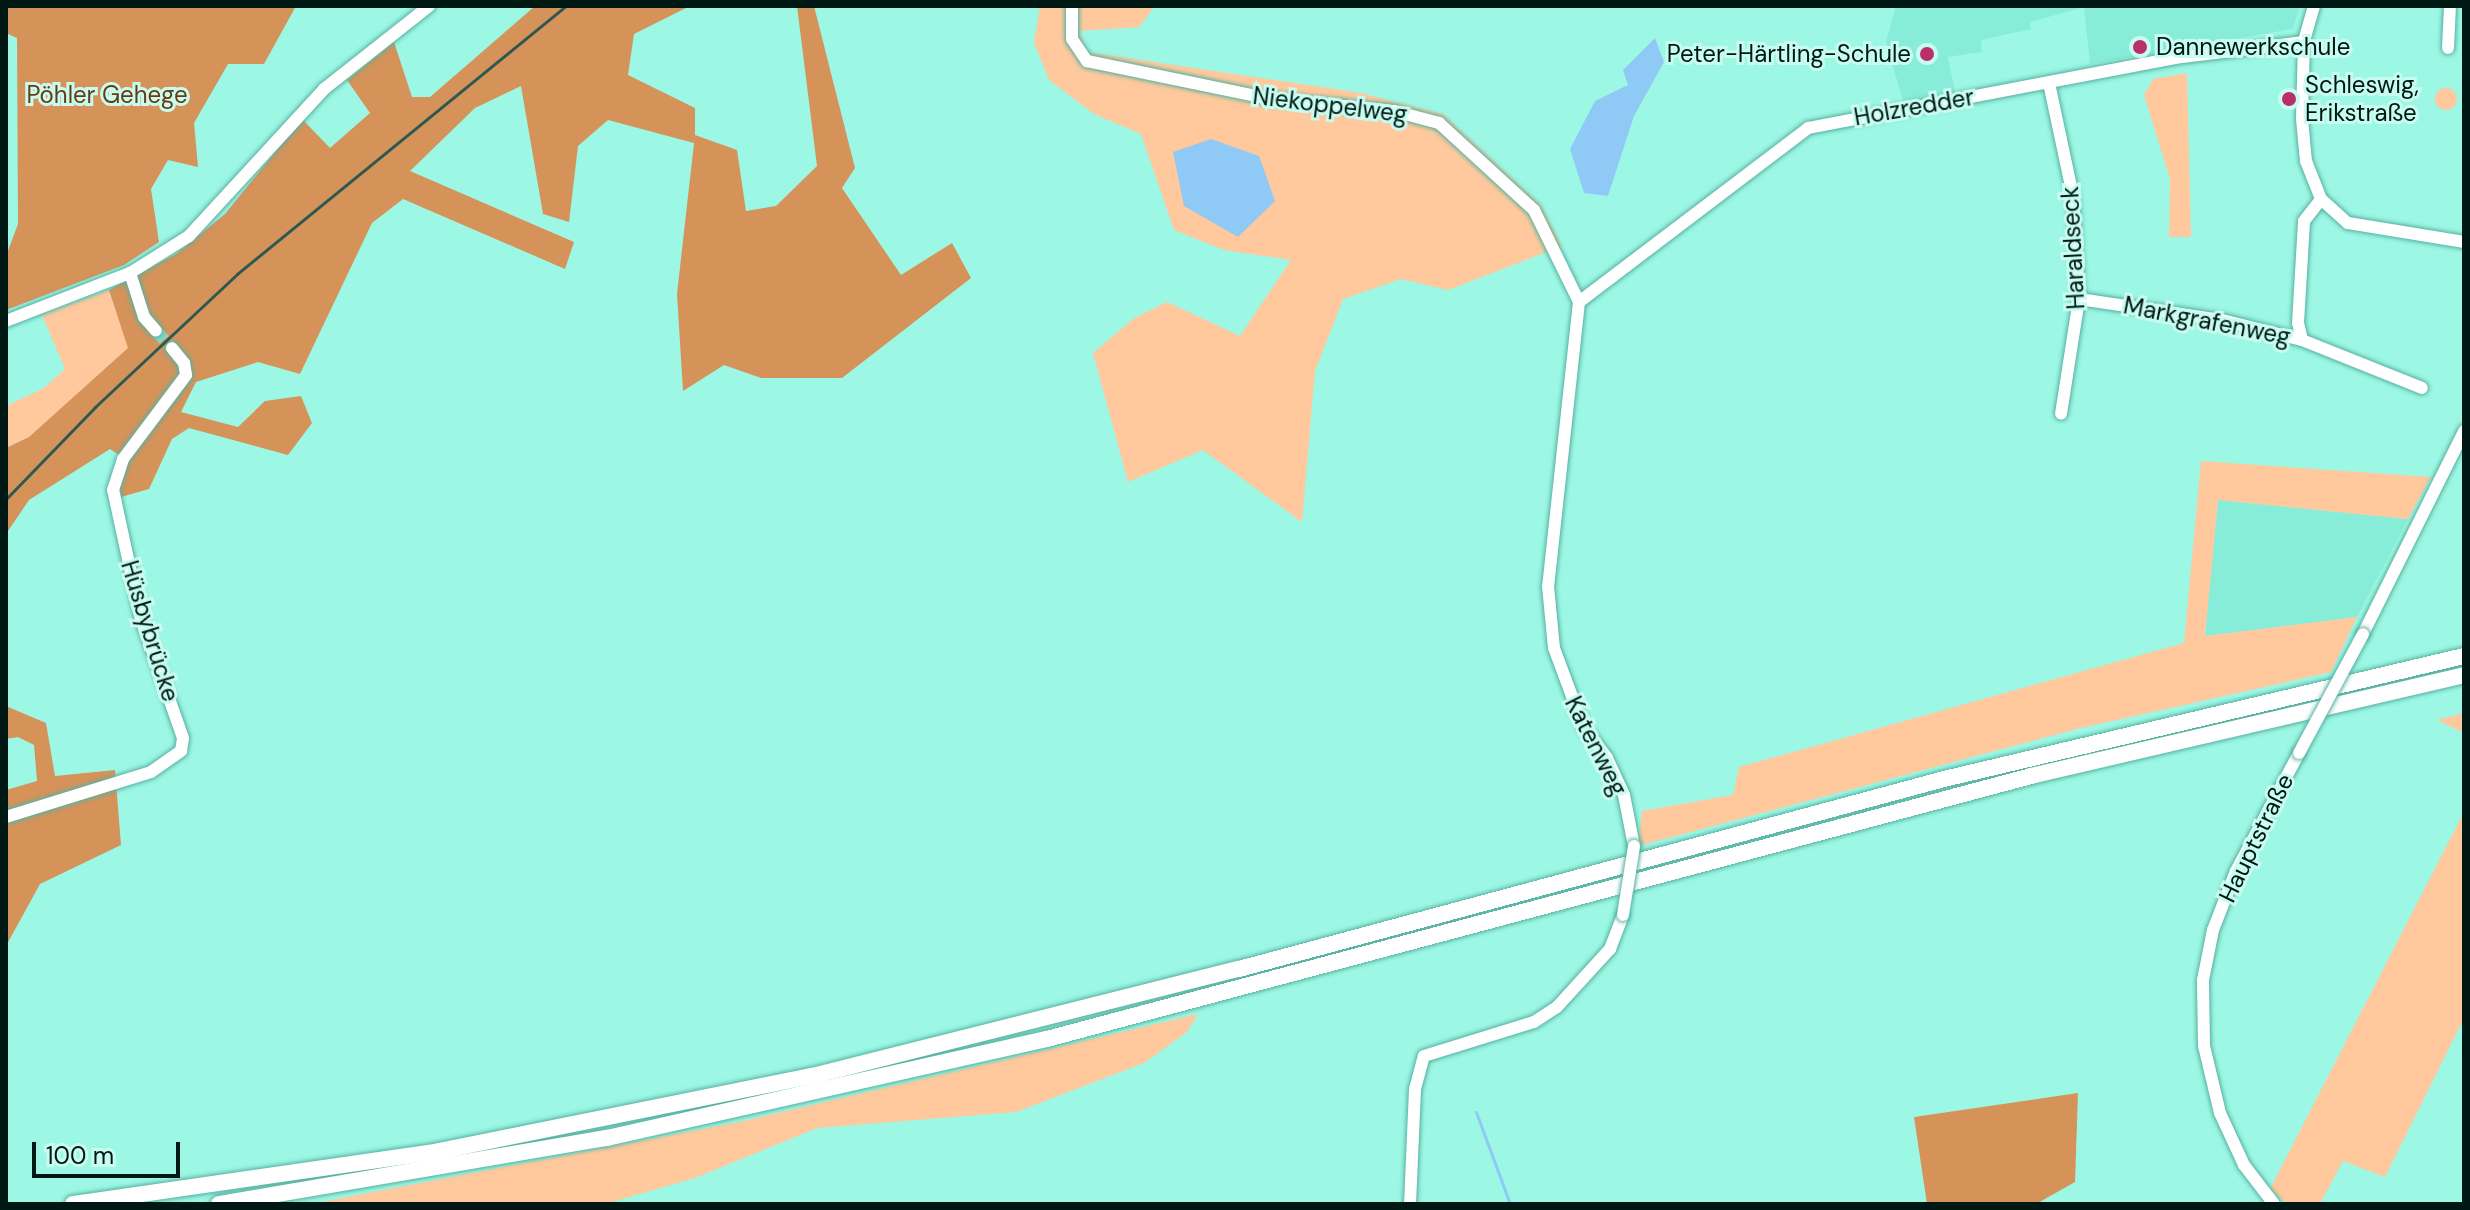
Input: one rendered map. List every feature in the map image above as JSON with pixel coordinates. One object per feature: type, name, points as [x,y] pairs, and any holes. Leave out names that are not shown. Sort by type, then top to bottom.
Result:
[{"type":"highway","points":[[73,1204],[439,1151],[812,1076],[1239,969],[1959,775],[2464,656]]},
{"type":"highway","points":[[219,1204],[294,1194],[607,1138],[1047,1039],[2031,776],[2464,675]]},
{"type":"highway","points":[[267,1204],[294,1194]]},
{"type":"street","points":[[6,321],[130,273],[206,221],[324,89],[429,6]]},
{"type":"street","name":"Niekoppelweg","points":[[1072,6],[1075,49],[1099,66],[1265,98],[1394,111],[1439,123],[1534,210],[1579,302]]},
{"type":"street","points":[[2314,6],[2304,42],[2303,142],[2321,199],[2348,223],[2464,242]]},
{"type":"street","points":[[2448,48],[2450,6]]},
{"type":"street","name":"Holzredder","points":[[1579,302],[1808,128],[2174,58],[2304,42]]},
{"type":"street","name":"Haraldseck","points":[[2049,83],[2073,196],[2079,299],[2061,414]]},
{"type":"street","points":[[2302,340],[2298,323],[2304,221],[2321,199]]},
{"type":"street","points":[[130,273],[144,317],[156,331]]},
{"type":"street","name":"Markgrafenweg","points":[[2079,299],[2222,320],[2302,340],[2422,388]]},
{"type":"street","name":"Katenweg","points":[[1410,1204],[1415,1089],[1424,1056],[1534,1022],[1557,1007],[1610,949],[1623,915],[1634,846],[1624,795],[1578,715],[1554,648],[1548,586],[1579,302]]},
{"type":"street","name":"Hüsbybrücke","points":[[6,817],[151,772],[181,751],[183,738],[141,619],[113,490],[123,459],[186,375],[184,363],[172,348]]},
{"type":"street","name":"Hauptstraße","points":[[2274,1204],[2244,1165],[2220,1113],[2204,1046],[2203,980],[2213,930],[2236,871],[2439,489],[2464,431]]},
{"type":"shaded area","points":[[1040,6],[1155,6],[1139,27],[1079,31],[1088,52],[1361,93],[1443,114],[1541,205],[1562,246],[1448,290],[1401,279],[1343,299],[1315,371],[1302,522],[1203,450],[1128,482],[1093,353],[1133,319],[1167,302],[1240,336],[1291,260],[1224,250],[1174,230],[1141,134],[1094,114],[1049,80],[1034,43]],"holes":[[[1173,153],[1259,156],[1265,176]]]},
{"type":"shaded area","points":[[1896,6],[2300,6],[2293,29],[2090,64],[2084,7],[2030,22],[2031,29],[1981,40],[1982,52],[1948,57],[1955,92],[1903,101],[1886,42]]},
{"type":"shaded area","points":[[2187,73],[2191,237],[2169,237],[2170,179],[2144,95],[2153,79]]},
{"type":"shaded area","points":[[2446,88],[2454,91],[2457,99],[2454,107],[2446,110],[2438,107],[2435,99],[2438,91]]},
{"type":"shaded area","points":[[109,290],[129,348],[29,437],[6,448],[6,406],[44,388],[65,369],[42,315]]},
{"type":"shaded area","points":[[2201,461],[2431,477],[2408,519],[2218,500],[2205,636],[2357,617],[2331,672],[2081,728],[1638,846],[1642,811],[1733,795],[1739,767],[2184,643]]},
{"type":"shaded area","points":[[2218,500],[2408,519],[2357,617],[2205,636]]},
{"type":"shaded area","points":[[2464,713],[2464,733],[2437,720]]},
{"type":"shaded area","points":[[2464,812],[2464,1018],[2385,1177],[2343,1161],[2320,1204],[2287,1204],[2270,1189]]},
{"type":"shaded area","points":[[1198,1014],[1187,1032],[1144,1063],[1016,1112],[817,1128],[695,1178],[605,1204],[311,1204],[744,1121]]},
{"type":"green space","name":"Pöhler Gehege","points":[[6,6],[296,6],[264,64],[228,64],[194,123],[198,167],[168,160],[151,189],[159,242],[124,265],[6,310],[6,256],[18,224],[17,38],[6,33]]},
{"type":"green space","points":[[535,6],[690,6],[634,34],[628,75],[695,108],[695,135],[737,150],[746,211],[776,206],[817,166],[797,6],[814,6],[855,168],[842,188],[901,275],[952,243],[971,278],[842,378],[761,378],[724,365],[683,391],[677,294],[694,143],[608,120],[578,146],[569,222],[543,214],[521,86],[475,108],[410,171],[574,242],[565,269],[403,199],[372,223],[300,374],[258,362],[196,382],[181,412],[238,427],[265,401],[301,396],[312,423],[288,455],[189,428],[172,439],[149,489],[121,497],[119,477],[128,461],[110,449],[29,500],[6,534],[6,448],[29,437],[128,348],[109,290],[176,254],[225,214],[302,119],[330,148],[370,113],[347,80],[394,42],[412,97],[430,97]]},
{"type":"green space","points":[[6,706],[46,723],[55,776],[115,770],[121,845],[40,884],[6,946],[6,790],[37,781],[34,745],[18,737],[6,739]]},
{"type":"green space","points":[[2078,1093],[2075,1182],[2036,1204],[1927,1204],[1914,1117]]},
{"type":"water","points":[[1655,38],[1664,62],[1634,116],[1608,196],[1584,193],[1570,149],[1595,101],[1628,85],[1623,70]]},
{"type":"water","points":[[1211,139],[1259,156],[1275,201],[1238,237],[1184,206],[1173,152]]},
{"type":"waterway","points":[[1476,1112],[1510,1204]]},
{"type":"tunnel","points":[[156,331],[172,348]]},
{"type":"railway","points":[[6,499],[95,407],[237,274],[566,6]]},
{"type":"place","name":"Dannewerkschule","points":[[2140,47]]},
{"type":"place","name":"Peter-Härtling-Schule","points":[[1927,54]]},
{"type":"place","name":"Schleswig, Erikstraße","points":[[2289,99]]}]
